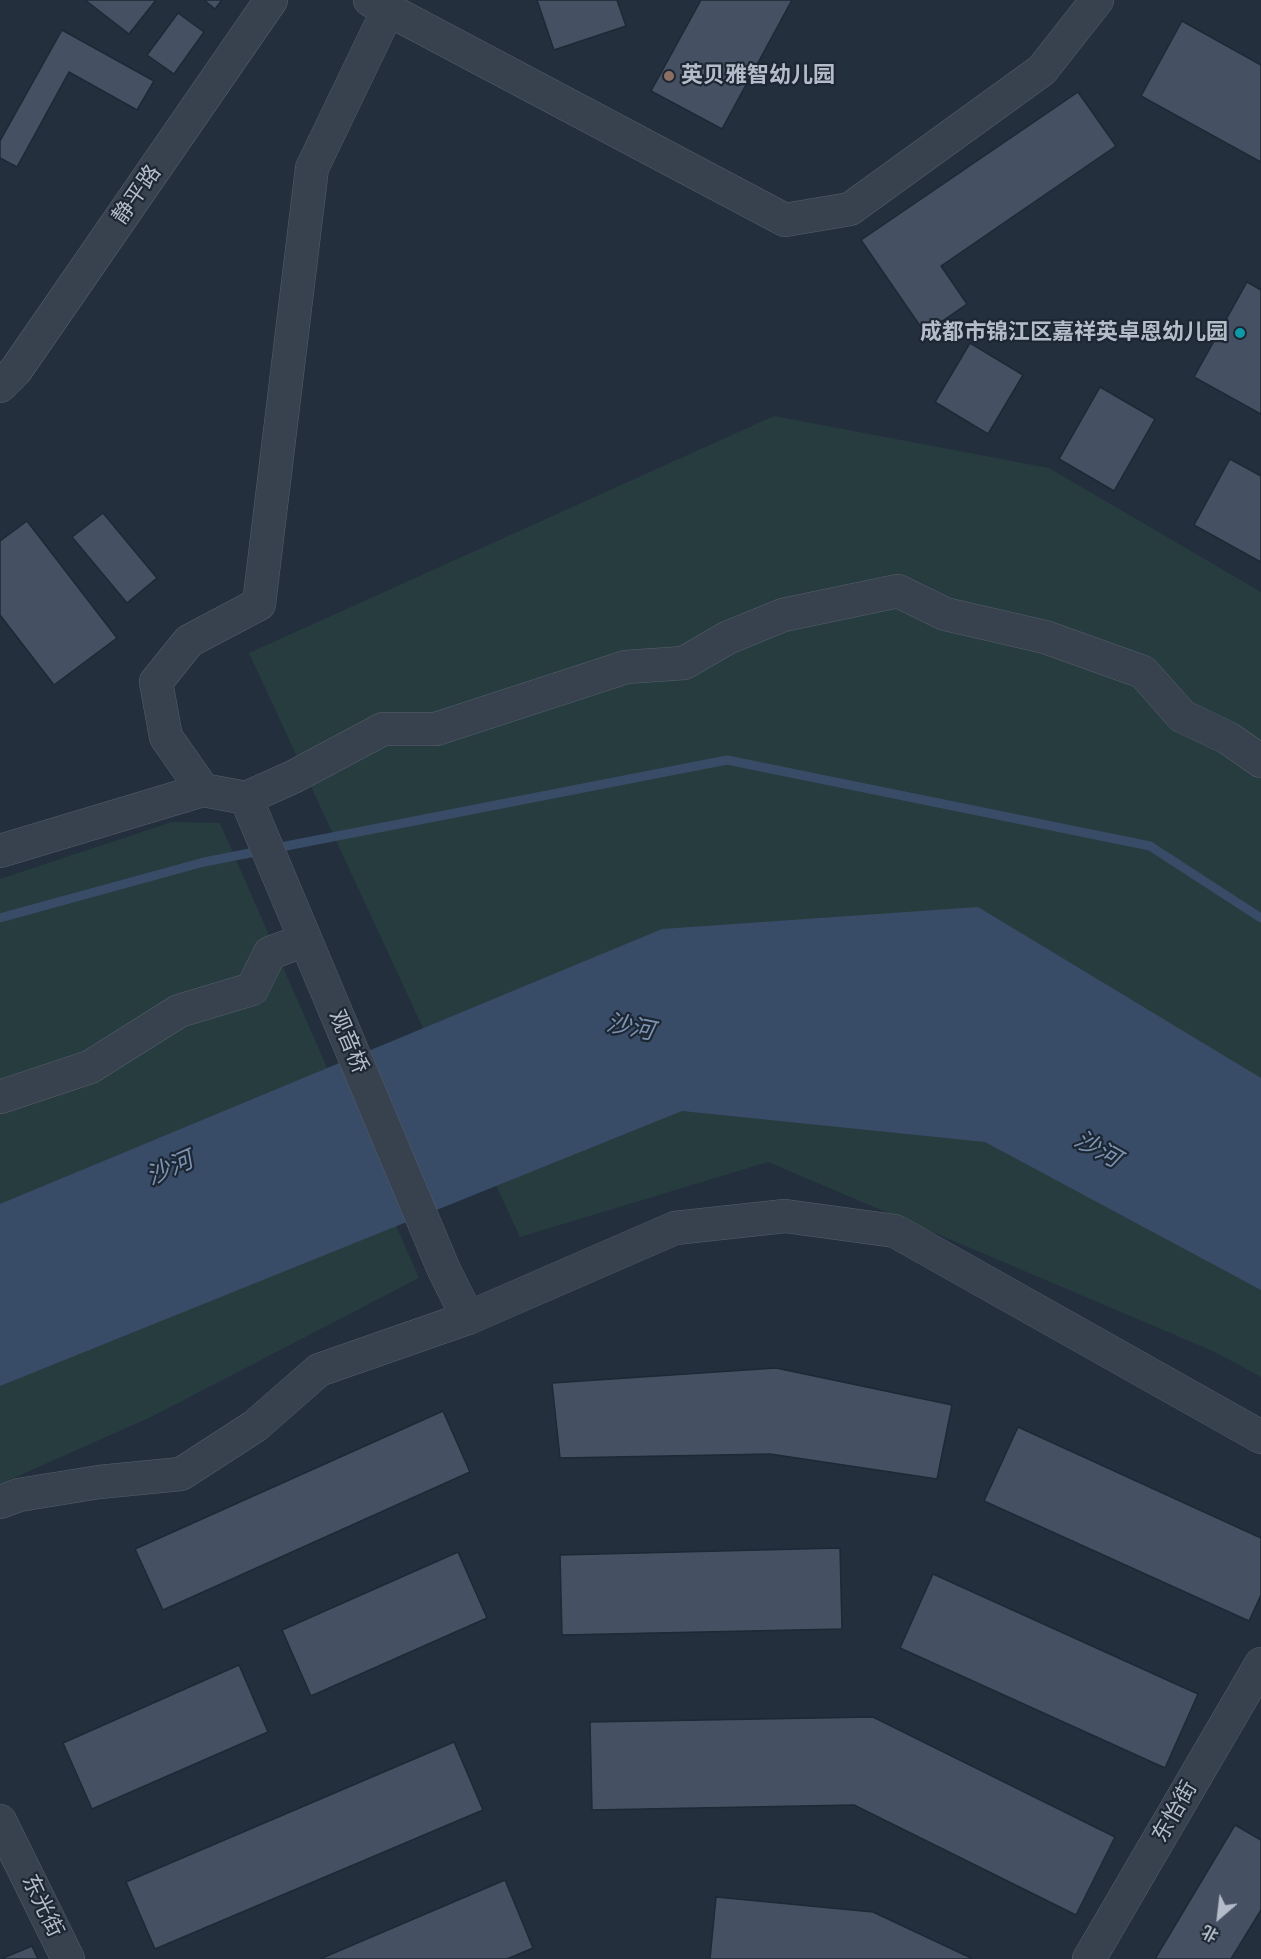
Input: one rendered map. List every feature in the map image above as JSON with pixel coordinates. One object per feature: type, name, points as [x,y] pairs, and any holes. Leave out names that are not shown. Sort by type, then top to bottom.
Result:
[{"type":"street","name":"静平路","points":[[0,386],[16,370],[271,0]]},
{"type":"street","points":[[203,790],[166,737],[156,682],[189,641],[259,604],[312,168],[379,5],[785,220],[849,209],[1042,70],[1097,0]]},
{"type":"street","points":[[0,851],[203,790],[249,805],[293,777],[383,729],[436,729],[626,668],[684,663],[727,638],[783,615],[898,591],[945,614],[1045,637],[1143,672],[1182,716],[1228,738],[1261,761]]},
{"type":"street","name":"观音桥","points":[[249,805],[444,1270],[468,1318]]},
{"type":"street","points":[[0,1096],[90,1067],[179,1011],[252,989],[270,953],[305,940]]},
{"type":"street","points":[[0,1502],[19,1495],[99,1482],[181,1474],[255,1426],[319,1370],[468,1318],[675,1228],[785,1216],[895,1231],[1261,1437]]},
{"type":"street","name":"东怡街","points":[[1089,1959],[1261,1664]]},
{"type":"street","name":"东光街","points":[[0,1821],[68,1959]]},
{"type":"green space","points":[[774,416],[1049,468],[1261,592],[1261,1377],[1215,1352],[768,1162],[520,1237],[249,653]]},
{"type":"green space","points":[[172,822],[220,823],[419,1278],[151,1417],[0,1484],[0,879]]},
{"type":"water","name":"沙河","points":[[978,907],[1261,1078],[1261,1290],[985,1142],[682,1111],[0,1386],[0,1204],[662,929]]},
{"type":"building","points":[[85,0],[156,0],[129,34]]},
{"type":"building","points":[[204,0],[222,0],[215,9]]},
{"type":"building","points":[[537,0],[617,0],[626,26],[554,50]]},
{"type":"building","points":[[701,0],[792,0],[722,129],[651,91]]},
{"type":"building","points":[[178,13],[204,32],[174,74],[147,55]]},
{"type":"building","points":[[1182,21],[1261,65],[1261,162],[1141,96]]},
{"type":"building","points":[[62,30],[154,81],[137,110],[69,72],[17,167],[0,158],[0,141]]},
{"type":"building","points":[[1078,92],[1116,146],[941,266],[967,304],[925,333],[861,240]]},
{"type":"building","name":"成都市锦江区嘉祥英卓恩幼儿园","points":[[1247,282],[1261,290],[1261,414],[1194,377]]},
{"type":"building","points":[[970,343],[1023,375],[988,434],[935,402]]},
{"type":"building","points":[[1100,387],[1155,419],[1114,491],[1059,459]]},
{"type":"building","points":[[1230,459],[1261,476],[1261,562],[1194,525]]},
{"type":"building","points":[[103,513],[157,578],[127,603],[72,537]]},
{"type":"building","points":[[27,521],[117,638],[54,685],[0,615],[0,541]]},
{"type":"building","points":[[776,1368],[952,1405],[937,1479],[770,1454],[560,1458],[552,1383]]},
{"type":"building","points":[[443,1411],[470,1472],[163,1610],[135,1549]]},
{"type":"building","points":[[1018,1427],[1261,1538],[1261,1595],[1249,1621],[984,1501]]},
{"type":"building","points":[[840,1548],[842,1629],[562,1635],[560,1555]]},
{"type":"building","points":[[458,1552],[487,1618],[311,1696],[282,1630]]},
{"type":"building","points":[[933,1574],[1198,1694],[1165,1768],[900,1648]]},
{"type":"building","points":[[239,1665],[268,1732],[92,1809],[63,1743]]},
{"type":"building","points":[[873,1717],[1115,1837],[1076,1915],[854,1805],[592,1810],[590,1722]]},
{"type":"building","points":[[454,1742],[483,1810],[155,1949],[126,1882]]},
{"type":"building","points":[[1235,1825],[1261,1840],[1261,1910],[1231,1959],[1155,1959]]},
{"type":"building","points":[[505,1880],[533,1948],[507,1959],[320,1959]]},
{"type":"building","points":[[716,1897],[873,1912],[973,1959],[710,1959]]},
{"type":"building","points":[[32,1946],[38,1959],[1,1959]]},
{"type":"waterway","points":[[0,918],[204,862],[727,760],[1150,846],[1261,918]]},
{"type":"place","name":"英贝雅智幼儿园","points":[[669,76]]},
{"type":"place","name":"成都市锦江区嘉祥英卓恩幼儿园","points":[[1240,333]]}]
